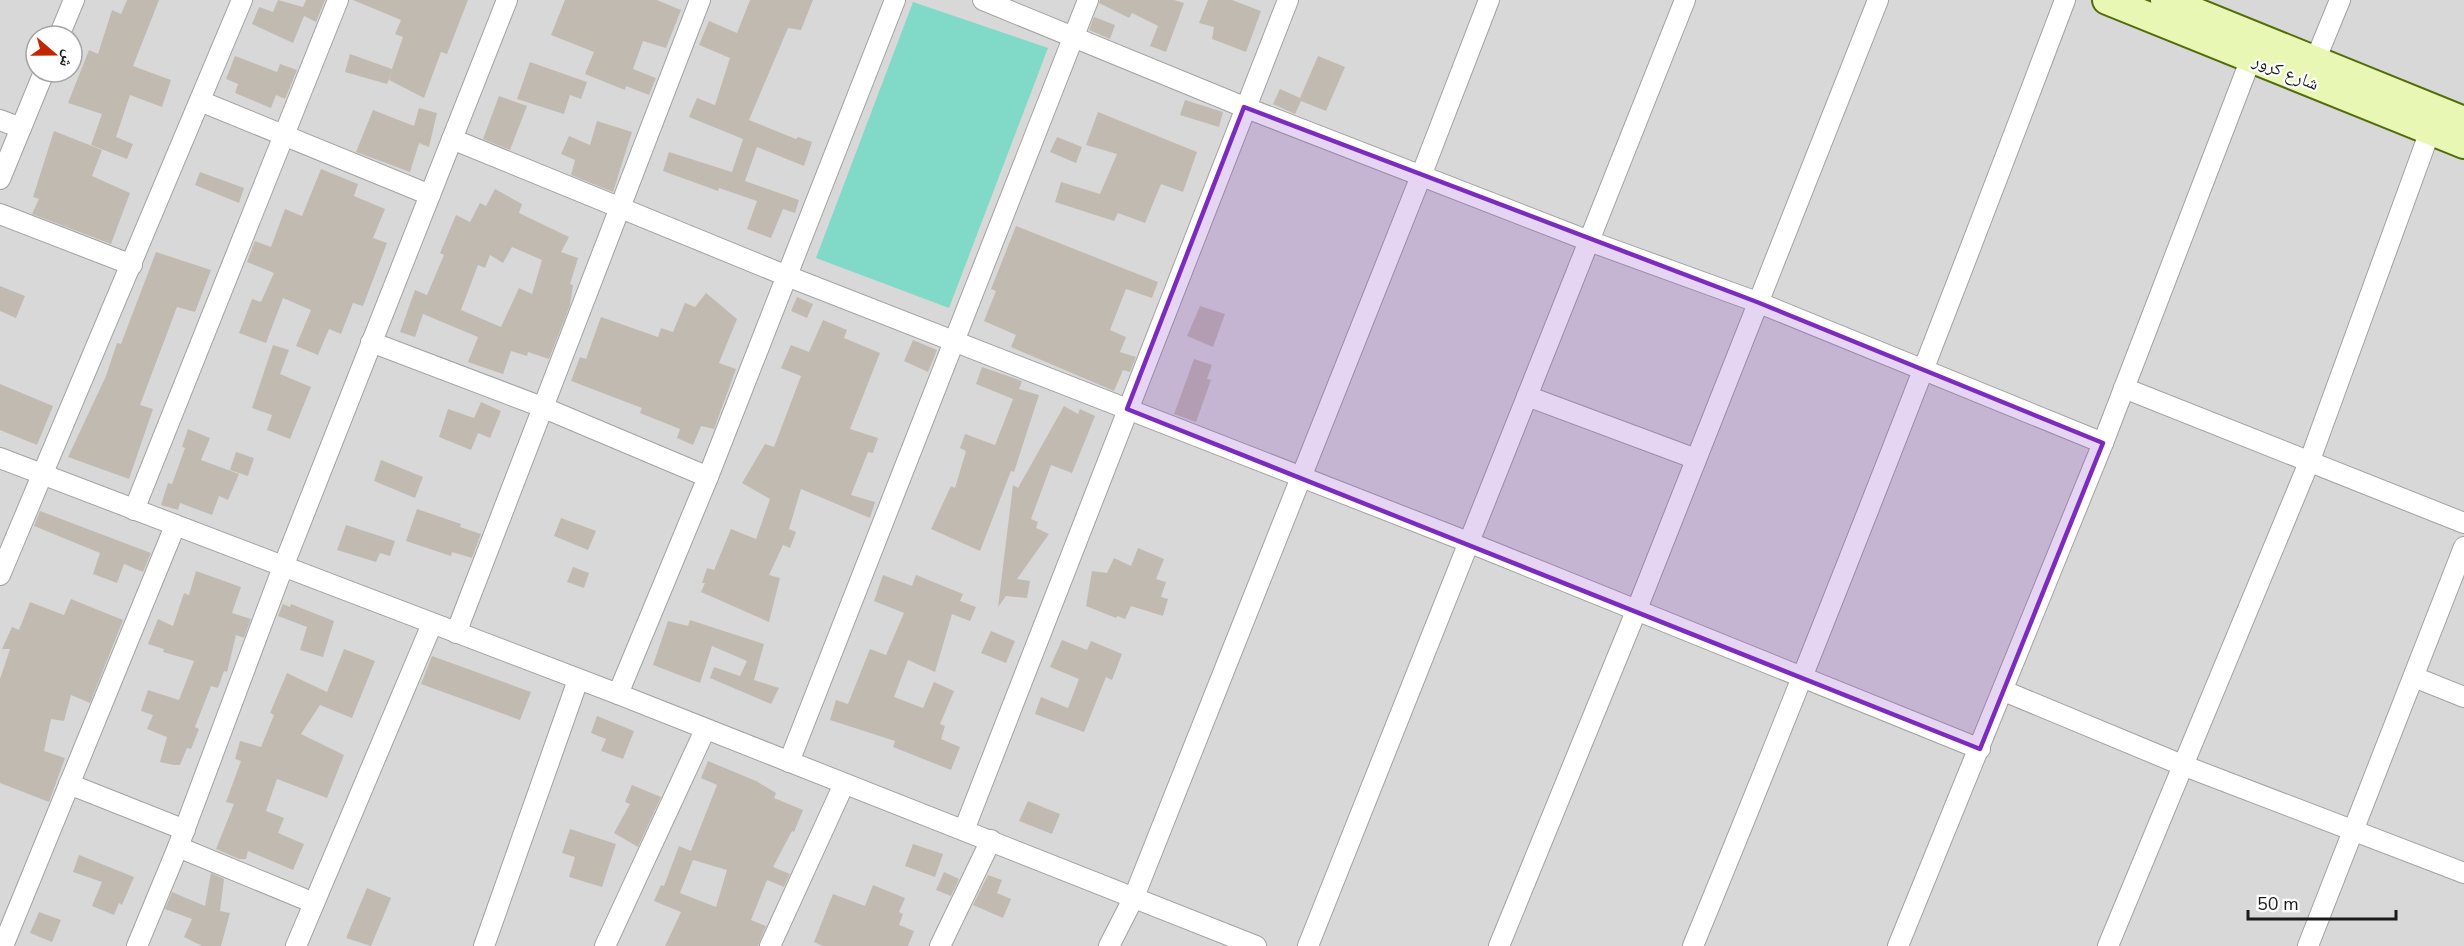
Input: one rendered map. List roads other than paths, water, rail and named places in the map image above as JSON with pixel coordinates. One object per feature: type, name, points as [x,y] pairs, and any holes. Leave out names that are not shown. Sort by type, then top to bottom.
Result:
[{"type":"main road","name":"شارع كرور","points":[[2108,0],[2255,47]]},
{"type":"main road","name":"شارع كرور","points":[[2165,0],[2255,47],[2311,71],[2430,131],[2464,144]]},
{"type":"main road","name":"شارع كرور","points":[[2311,71],[2464,121]]},
{"type":"street","points":[[64,24],[74,0]]},
{"type":"street","points":[[0,574],[242,0]]},
{"type":"street","points":[[134,510],[338,0]]},
{"type":"street","points":[[137,946],[182,839],[283,567],[507,0]]},
{"type":"street","points":[[456,633],[700,0]]},
{"type":"street","points":[[618,694],[708,477],[895,0]]},
{"type":"street","points":[[983,0],[1244,107],[1589,241],[1757,302],[2103,443]]},
{"type":"street","points":[[789,762],[1088,0]]},
{"type":"street","points":[[964,830],[1244,107],[1288,0]]},
{"type":"street","points":[[1109,946],[1134,897],[1489,0]]},
{"type":"street","points":[[1308,946],[1685,0]]},
{"type":"street","points":[[1499,946],[1637,609],[1878,0]]},
{"type":"street","points":[[1693,946],[1804,677],[1925,370],[2065,0]]},
{"type":"street","points":[[2311,71],[2340,0]]},
{"type":"street","points":[[1898,946],[2004,691],[2103,443],[2255,47]]},
{"type":"street","points":[[0,179],[39,84]]},
{"type":"street","points":[[200,100],[430,195]]},
{"type":"street","points":[[0,120],[21,128]]},
{"type":"street","points":[[2108,946],[2310,460],[2430,131]]},
{"type":"street","points":[[452,139],[787,276],[1637,609],[1980,749]]},
{"type":"street","points":[[0,214],[132,265]]},
{"type":"street","points":[[371,342],[542,407],[708,477]]},
{"type":"street","points":[[2124,388],[2464,523]]},
{"type":"street","points":[[1527,396],[1696,459]]},
{"type":"street","points":[[0,458],[618,694],[1256,946]]},
{"type":"street","points":[[3,946],[175,526]]},
{"type":"street","points":[[2308,946],[2464,547]]},
{"type":"street","points":[[296,946],[432,624]]},
{"type":"street","points":[[2414,677],[2464,696]]},
{"type":"street","points":[[484,946],[578,680]]},
{"type":"street","points":[[2004,691],[2182,765],[2464,873]]},
{"type":"street","points":[[605,946],[705,730]]},
{"type":"street","points":[[69,784],[314,903]]},
{"type":"street","points":[[770,946],[844,784]]},
{"type":"street","points":[[940,946],[991,840]]}]
